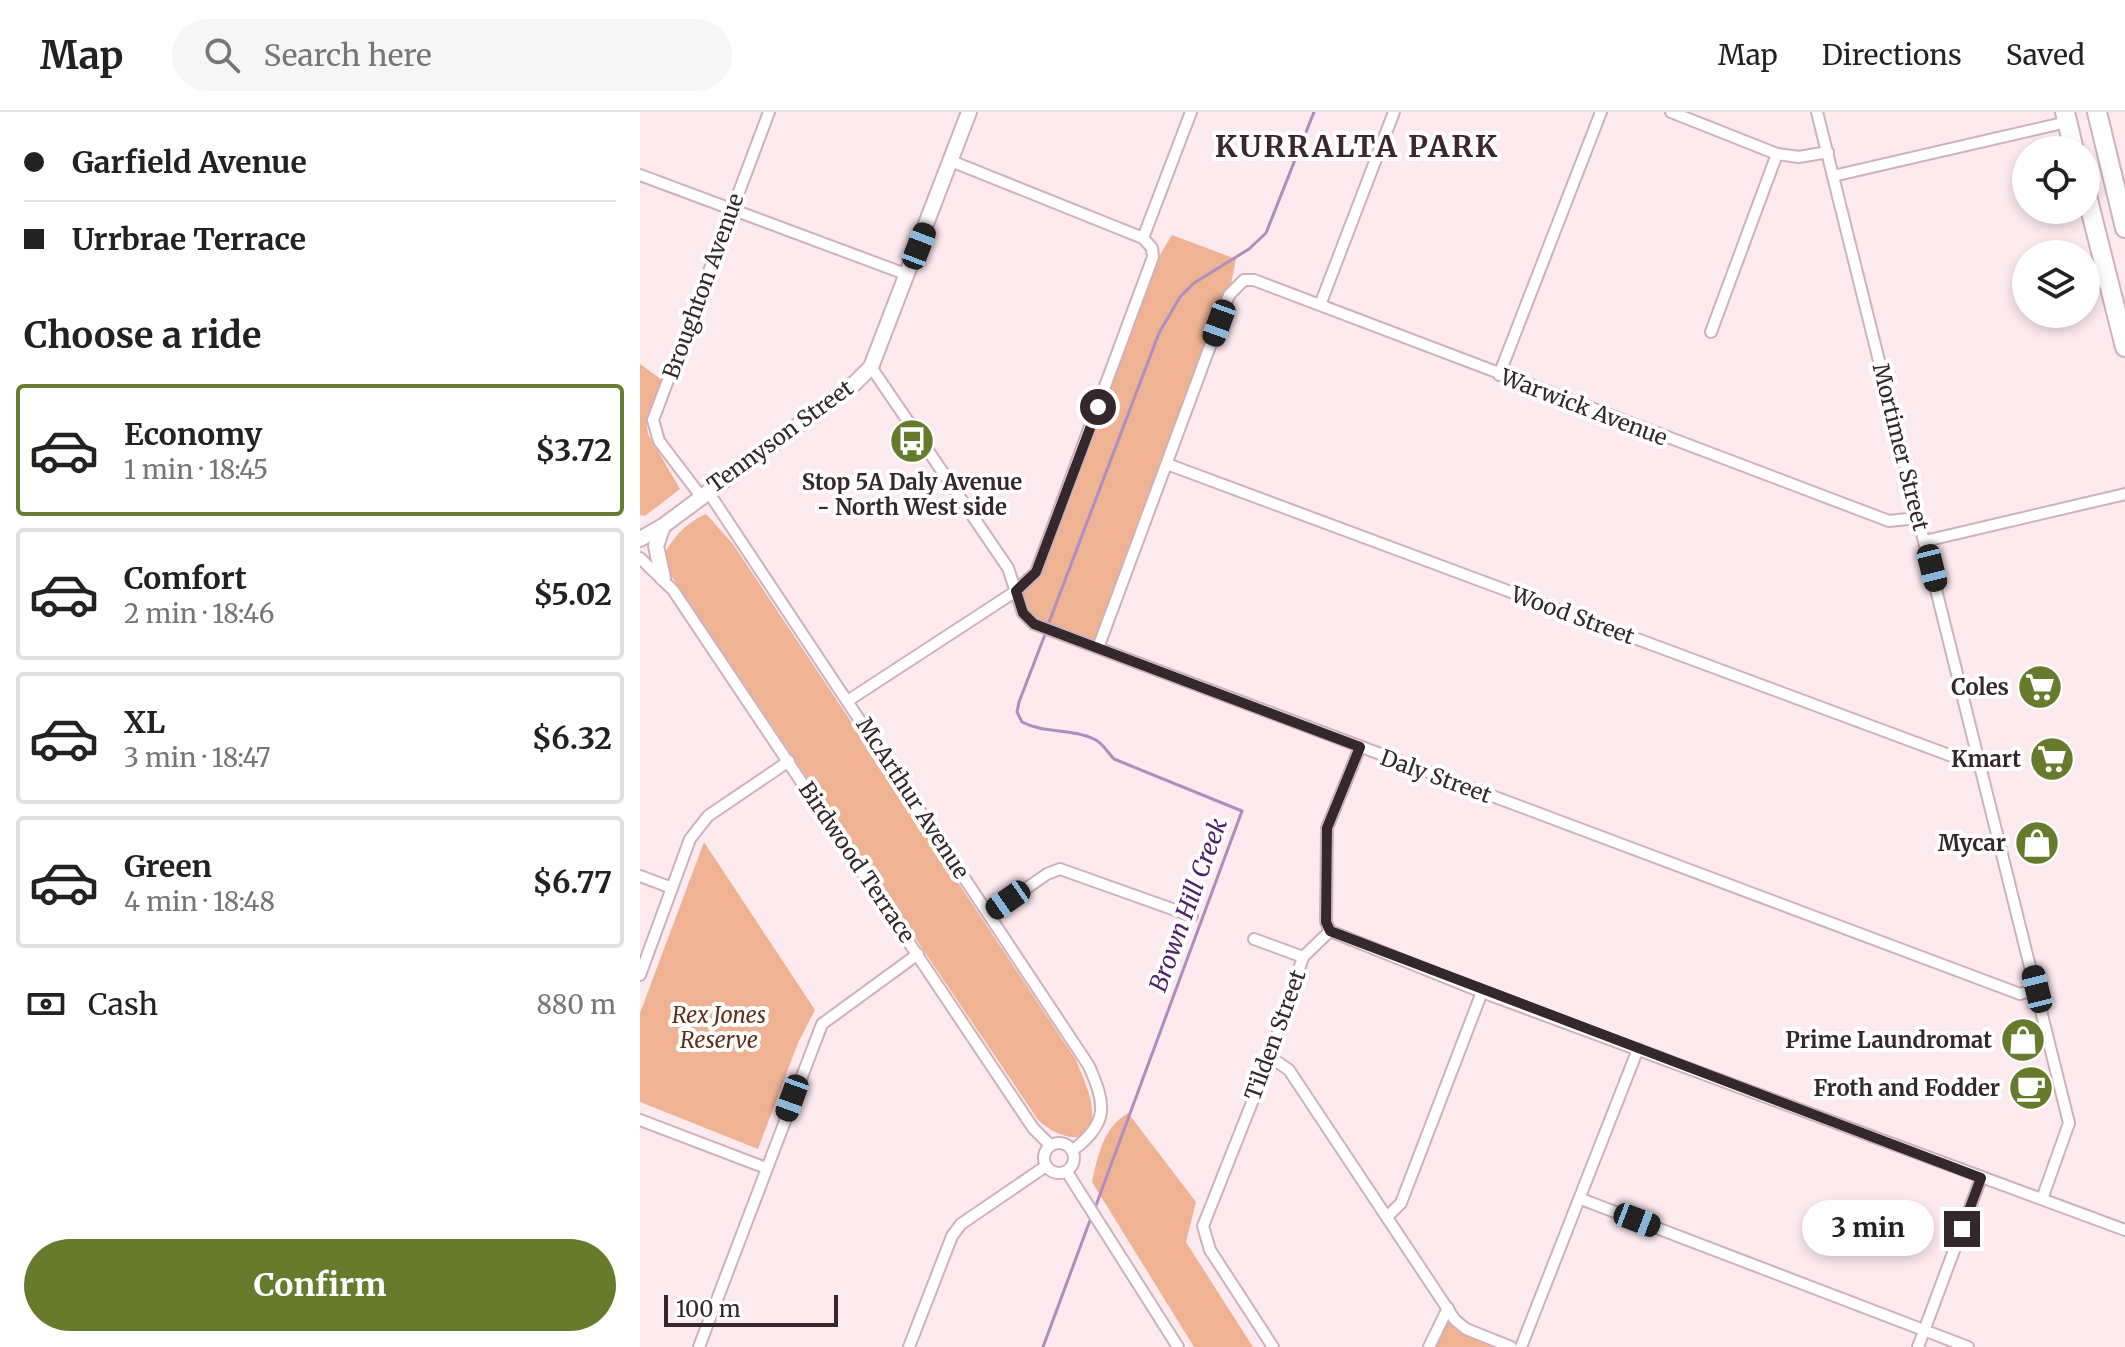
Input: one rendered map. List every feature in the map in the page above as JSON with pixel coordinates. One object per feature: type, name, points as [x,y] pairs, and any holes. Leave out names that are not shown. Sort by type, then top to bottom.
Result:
[{"type":"highway","points":[[2097,112],[2123,221]]},
{"type":"highway","points":[[2100,194],[2110,164]]},
{"type":"highway","points":[[2096,231],[2103,213],[2113,210],[2123,221]]},
{"type":"highway","points":[[2094,224],[2125,347]]},
{"type":"street","name":"Broughton Avenue","points":[[704,492],[659,441],[653,420],[769,112]]},
{"type":"street","name":"Tennyson Street","points":[[640,539],[663,526],[704,492],[855,383],[871,367],[969,112]]},
{"type":"street","points":[[1143,238],[1191,112]]},
{"type":"street","points":[[1320,305],[1394,112]]},
{"type":"street","points":[[1499,375],[1601,112]]},
{"type":"street","points":[[1671,112],[1777,154],[1799,157],[1828,152]]},
{"type":"street","name":"Mortimer Street","points":[[1817,112],[2069,1123],[2042,1199]]},
{"type":"street","points":[[1833,176],[2066,117]]},
{"type":"street","points":[[1711,332],[1777,154]]},
{"type":"street","points":[[849,700],[1016,591],[1036,572],[1150,271],[1152,248],[1143,238],[951,161]]},
{"type":"street","points":[[640,175],[908,275]]},
{"type":"street","name":"Warwick Avenue","points":[[1167,464],[1229,295],[1236,284],[1254,280],[1889,521],[1917,518]]},
{"type":"street","name":"Daly Street","points":[[871,367],[1008,568],[1023,613],[1034,624],[2020,994],[2037,989]]},
{"type":"street","points":[[1098,648],[1167,464]]},
{"type":"street","name":"Wood Street","points":[[1167,464],[1957,758],[1979,759]]},
{"type":"street","name":"Tennyson Street","points":[[640,529],[704,492]]},
{"type":"street","name":"McArthur Avenue","points":[[704,492],[849,700],[1089,1066],[1098,1086],[1102,1113],[1095,1133],[1073,1150]]},
{"type":"street","points":[[1925,541],[2125,494]]},
{"type":"street","points":[[663,526],[656,546],[663,578]]},
{"type":"street","name":"Birdwood Terrace","points":[[640,558],[663,578],[1033,1128],[1050,1145]]},
{"type":"street","name":"Birdwood Terrace","points":[[640,567],[663,578]]},
{"type":"street","points":[[1360,747],[1327,828],[1326,922],[1330,931],[1482,992],[2125,1230]]},
{"type":"street","points":[[640,975],[690,839],[708,816],[789,761]]},
{"type":"street","points":[[989,914],[1047,874],[1060,869],[1192,916]]},
{"type":"street","points":[[640,876],[672,888]]},
{"type":"street","name":"Tilden Street","points":[[1273,1347],[1204,1238],[1210,1203],[1270,1057],[1303,957],[1330,931]]},
{"type":"street","points":[[1254,939],[1303,957]]},
{"type":"street","points":[[699,1347],[822,1024],[918,954]]},
{"type":"street","points":[[1388,1216],[1401,1203],[1482,992]]},
{"type":"street","points":[[1521,1347],[1638,1049]]},
{"type":"street","points":[[1270,1057],[1289,1070],[1455,1320],[1466,1329],[1511,1347]]},
{"type":"street","points":[[640,1120],[766,1168]]},
{"type":"street","points":[[1060,1142],[1073,1150],[1073,1166],[1067,1172],[1053,1173],[1046,1166],[1045,1152],[1050,1145],[1060,1142]]},
{"type":"street","points":[[909,1347],[952,1236],[961,1224],[1046,1166]]},
{"type":"street","points":[[1067,1172],[1104,1235],[1178,1347]]},
{"type":"street","points":[[1918,1347],[1981,1178]]},
{"type":"street","points":[[1581,1199],[1968,1347]]},
{"type":"street","points":[[1429,1347],[1448,1308]]},
{"type":"green space","points":[[1172,235],[1236,259],[1229,295],[1098,648],[1028,620],[1016,591],[1036,571],[1150,271]]},
{"type":"green space","points":[[640,364],[662,380],[646,420],[648,434],[680,489],[645,516],[640,515]]},
{"type":"green space","points":[[706,514],[733,544],[1076,1060],[1092,1110],[1092,1123],[1082,1136],[1065,1136],[1038,1120],[661,561],[679,533]]},
{"type":"green space","name":"Rex Jones Reserve","points":[[704,842],[815,1010],[798,1043],[758,1149],[640,1102],[640,1013]]},
{"type":"green space","points":[[1128,1113],[1196,1202],[1186,1242],[1253,1347],[1194,1347],[1092,1182],[1107,1134]]},
{"type":"green space","points":[[1448,1308],[1466,1329],[1512,1347],[1429,1347]]},
{"type":"waterway","name":"Brown Hill Creek","points":[[1048,625],[1159,333],[1180,297],[1194,283],[1249,249],[1266,233],[1314,112]]},
{"type":"waterway","name":"Brown Hill Creek","points":[[1046,632],[1019,702],[1017,712],[1022,722],[1087,736],[1099,742],[1114,759],[1242,811],[1095,1208]]},
{"type":"waterway","name":"Brown Hill Creek","points":[[1043,1347],[1092,1215]]},
{"type":"place","name":"Stop 5A Daly Avenue - North West side","points":[[912,441]]},
{"type":"place","name":"Coles","points":[[2040,687]]},
{"type":"place","name":"Kmart","points":[[2052,759]]},
{"type":"place","name":"Mycar","points":[[2037,843]]},
{"type":"place","name":"Prime Laundromat","points":[[2023,1040]]},
{"type":"place","name":"Froth and Fodder","points":[[2031,1088]]},
{"type":"district","name":"KURRALTA PARK","points":[[1357,146]]},
{"type":"route","points":[[1098,407],[1036,572],[1016,591],[1023,613],[1034,624],[1360,747],[1327,828],[1326,922],[1330,931],[1336,936],[1482,992],[1981,1178],[1962,1229]]}]
